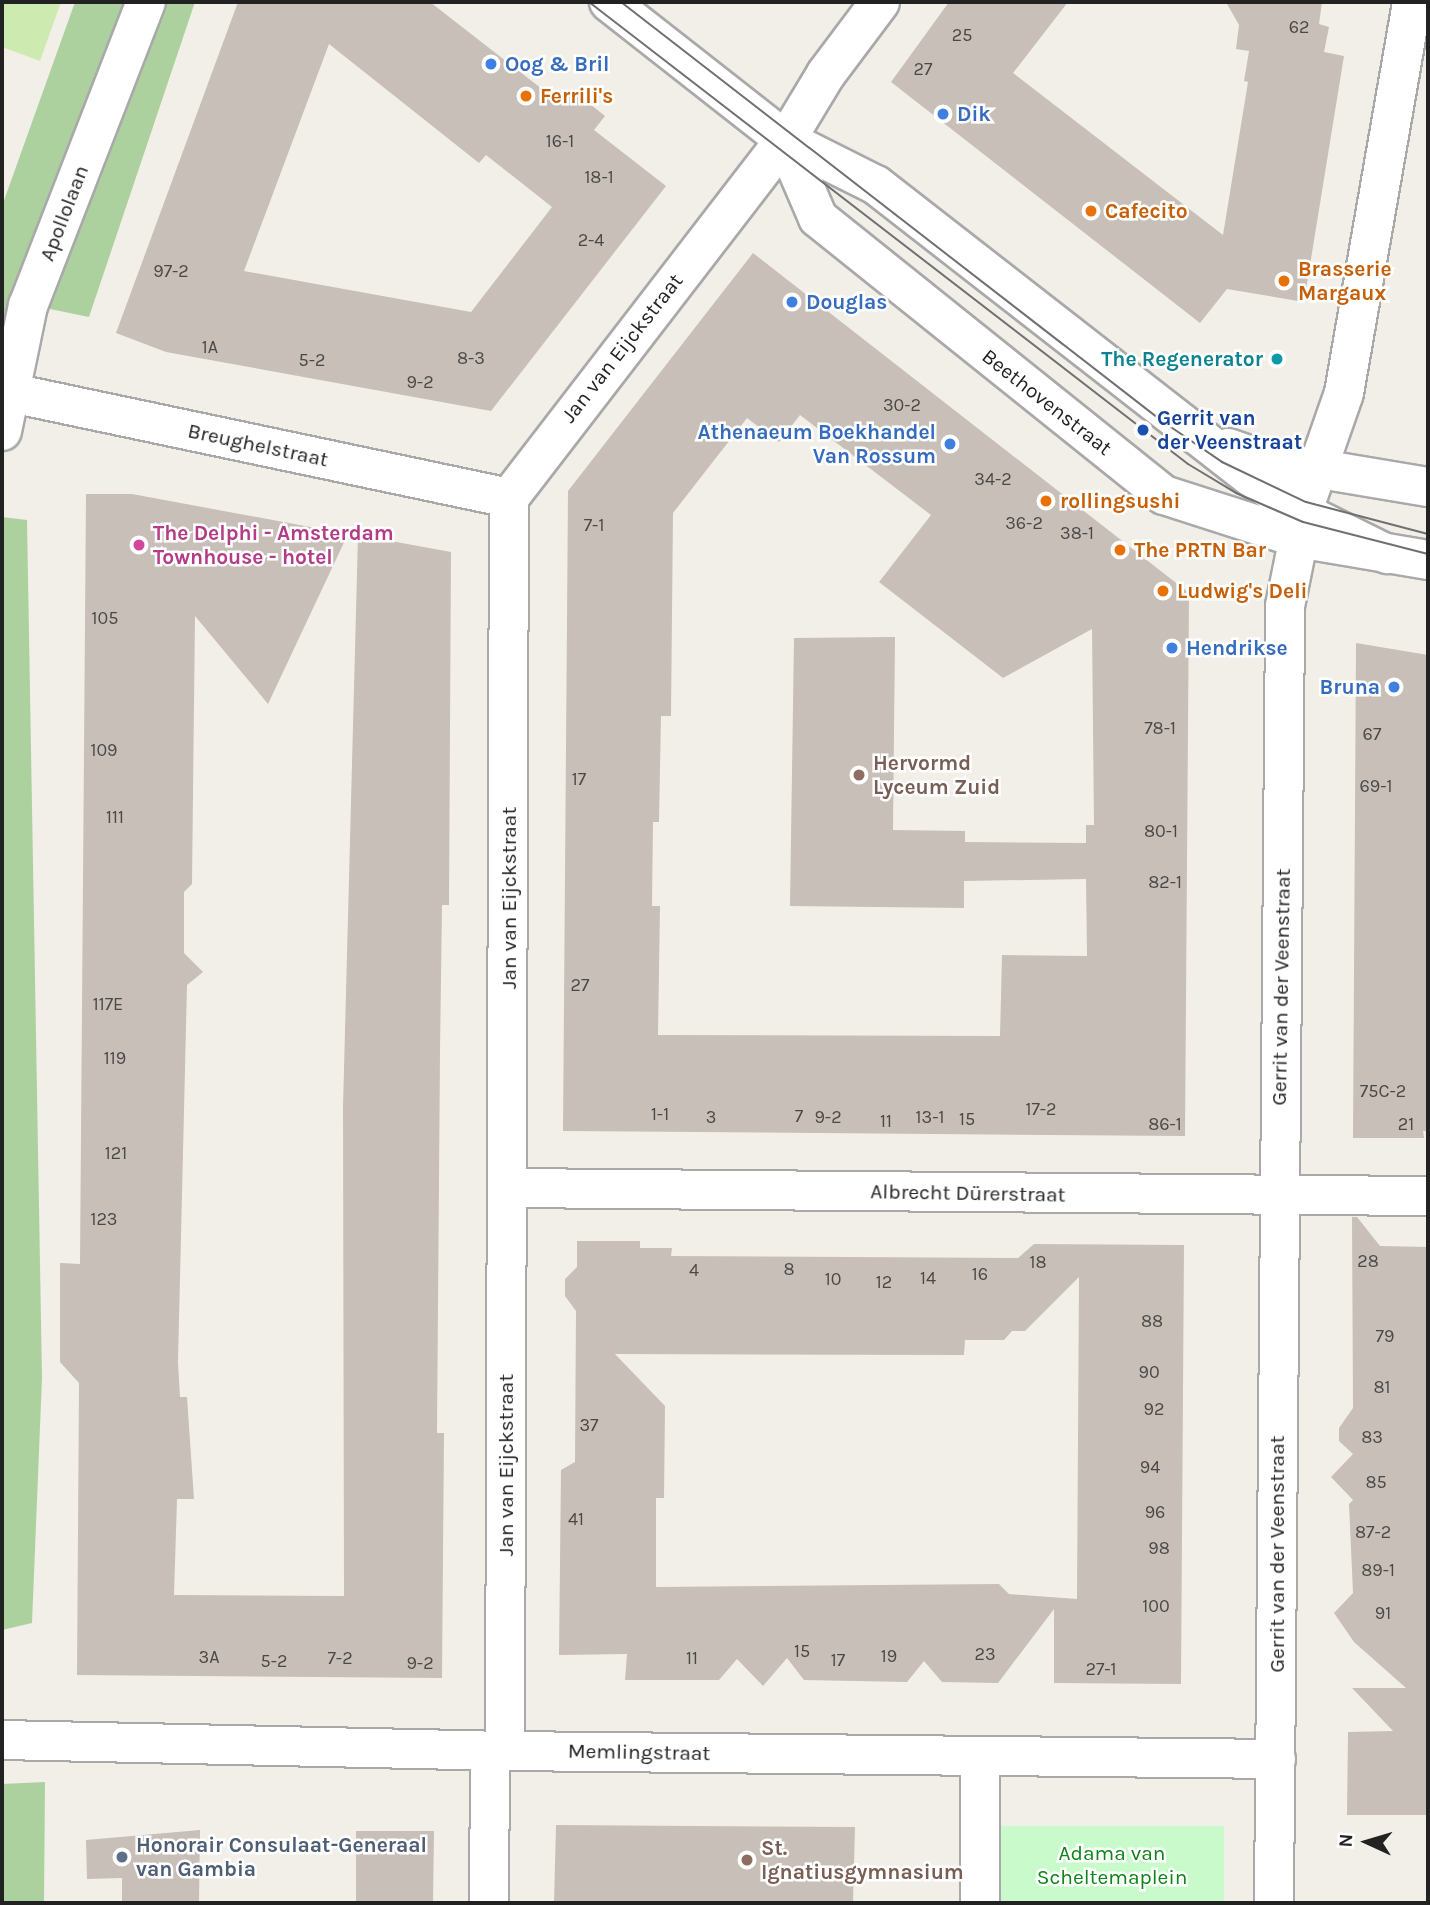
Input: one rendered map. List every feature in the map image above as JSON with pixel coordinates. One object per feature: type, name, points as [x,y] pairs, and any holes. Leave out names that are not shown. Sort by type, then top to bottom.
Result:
[{"type":"street","name":"Apollolaan","points":[[2,431],[7,392],[28,306],[146,2]]},
{"type":"street","name":"Beethovenstraat","points":[[608,2],[784,139],[876,186],[1127,384],[1203,439],[1301,526]]},
{"type":"street","name":"Jan van Eijckstraat","points":[[489,1903],[497,1751],[508,1188],[509,498],[784,139],[880,2]]},
{"type":"street","name":"Gerrit van der Veenstraat","points":[[1274,1903],[1285,606],[1301,526],[1344,393],[1412,2]]},
{"type":"street","name":"Beethovenstraat","points":[[784,139],[818,218],[1164,495],[1301,526],[1387,554],[1428,560]]},
{"type":"street","name":"Breughelstraat","points":[[7,392],[509,498]]},
{"type":"street","name":"Beethovenstraat","points":[[1203,439],[1260,459],[1428,487]]},
{"type":"street","name":"Albrecht Dürerstraat","points":[[508,1188],[1279,1197],[1428,1196]]},
{"type":"street","name":"Memlingstraat","points":[[2,1740],[497,1751],[1276,1759]]},
{"type":"street","points":[[980,1756],[980,1903]]},
{"type":"green space","points":[[2,2],[61,2],[40,61],[2,47]]},
{"type":"green space","points":[[75,2],[195,2],[89,317],[11,301],[2,356],[2,206]]},
{"type":"green space","points":[[2,517],[27,520],[42,1378],[32,1623],[2,1630]]},
{"type":"green space","points":[[45,1782],[44,1903],[2,1903],[2,1784]]},
{"type":"green space","name":"Adama van Scheltemaplein","points":[[1001,1826],[1224,1826],[1224,1903],[1000,1903]]},
{"type":"building","points":[[238,2],[430,2],[560,103],[571,89],[605,116],[594,130],[666,186],[491,411],[166,352],[116,333]],"holes":[[[329,44],[479,163],[486,155],[552,207],[471,312],[244,271]]]},
{"type":"building","points":[[949,2],[1068,2],[1013,73],[1223,235],[1248,82],[1244,81],[1249,51],[1236,49],[1239,25],[1226,2],[1322,2],[1319,24],[1329,27],[1324,52],[1344,56],[1304,302],[1227,289],[1200,323],[891,82]]},
{"type":"building","points":[[753,253],[1189,593],[1185,1136],[563,1131],[568,491]],"holes":[[[800,415],[931,515],[879,582],[1003,678],[1092,629],[1094,825],[1086,825],[1086,843],[965,842],[965,831],[893,830],[895,637],[794,638],[790,906],[964,908],[964,881],[1086,879],[1087,956],[1002,955],[1000,1036],[658,1035],[660,906],[652,906],[653,822],[659,822],[661,716],[671,716],[673,513],[747,418],[779,442]]]},
{"type":"building","points":[[86,494],[132,494],[348,534],[268,704],[195,616],[192,884],[184,892],[184,953],[203,972],[187,985],[178,1362],[180,1397],[187,1397],[194,1499],[177,1499],[174,1595],[344,1596],[343,1107],[358,535],[451,552],[449,905],[442,905],[440,1052],[437,1433],[444,1433],[442,1678],[77,1675],[79,1383],[60,1362],[60,1263],[80,1264]]},
{"type":"building","points":[[1356,643],[1428,655],[1428,1131],[1423,1131],[1424,1138],[1353,1138]]},
{"type":"building","points":[[1352,1217],[1357,1217],[1380,1246],[1428,1247],[1428,1815],[1347,1815],[1348,1732],[1393,1731],[1352,1688],[1406,1688],[1354,1642],[1334,1613],[1353,1593],[1349,1504],[1353,1500],[1331,1477],[1353,1454],[1339,1441],[1339,1428],[1353,1408]]},
{"type":"building","points":[[577,1241],[640,1241],[640,1248],[672,1248],[671,1256],[1018,1258],[1034,1244],[1184,1245],[1181,1684],[1054,1683],[1054,1609],[998,1683],[942,1682],[924,1661],[907,1682],[804,1680],[787,1658],[763,1686],[737,1659],[719,1680],[625,1680],[627,1654],[559,1655],[561,1470],[575,1462],[576,1311],[565,1296],[565,1279],[577,1267]],"holes":[[[1079,1277],[1077,1599],[1009,1594],[999,1584],[656,1587],[656,1498],[664,1498],[665,1406],[615,1354],[964,1355],[965,1340],[1004,1340],[1012,1331],[1025,1331]]]},
{"type":"building","name":"St. Ignatiusgymnasium","points":[[556,1825],[855,1827],[853,1903],[554,1903]]},
{"type":"building","points":[[200,1830],[199,1903],[122,1903],[122,1878],[87,1879],[86,1840]]},
{"type":"building","points":[[356,1831],[434,1831],[433,1903],[356,1903]]},
{"type":"tram line","points":[[589,2],[1188,464],[1236,493],[1303,522],[1428,554]]},
{"type":"tram line","points":[[621,2],[1162,421],[1222,462],[1306,502],[1428,534]]},
{"type":"place","name":"Oog & Bril","points":[[491,64]]},
{"type":"place","name":"Ferrili's","points":[[526,96]]},
{"type":"place","name":"Dik","points":[[943,114]]},
{"type":"place","name":"Cafecito","points":[[1091,211]]},
{"type":"place","name":"Brasserie Margaux","points":[[1284,281]]},
{"type":"place","name":"Douglas","points":[[792,302]]},
{"type":"place","name":"The Regenerator","points":[[1277,359]]},
{"type":"place","name":"Gerrit van der Veenstraat","points":[[1143,430]]},
{"type":"place","name":"Athenaeum Boekhandel Van Rossum","points":[[950,444]]},
{"type":"place","name":"rollingsushi","points":[[1046,501]]},
{"type":"place","name":"The Delphi - Amsterdam Townhouse - hotel","points":[[139,545]]},
{"type":"place","name":"The PRTN Bar","points":[[1120,550]]},
{"type":"place","name":"Ludwig's Deli","points":[[1163,591]]},
{"type":"place","name":"Hendrikse","points":[[1172,648]]},
{"type":"place","name":"Bruna","points":[[1394,687]]},
{"type":"place","name":"Hervormd Lyceum Zuid","points":[[859,775]]},
{"type":"place","name":"Honorair Consulaat-Generaal van Gambia","points":[[122,1857]]},
{"type":"place","name":"St. Ignatiusgymnasium","points":[[747,1860]]}]
